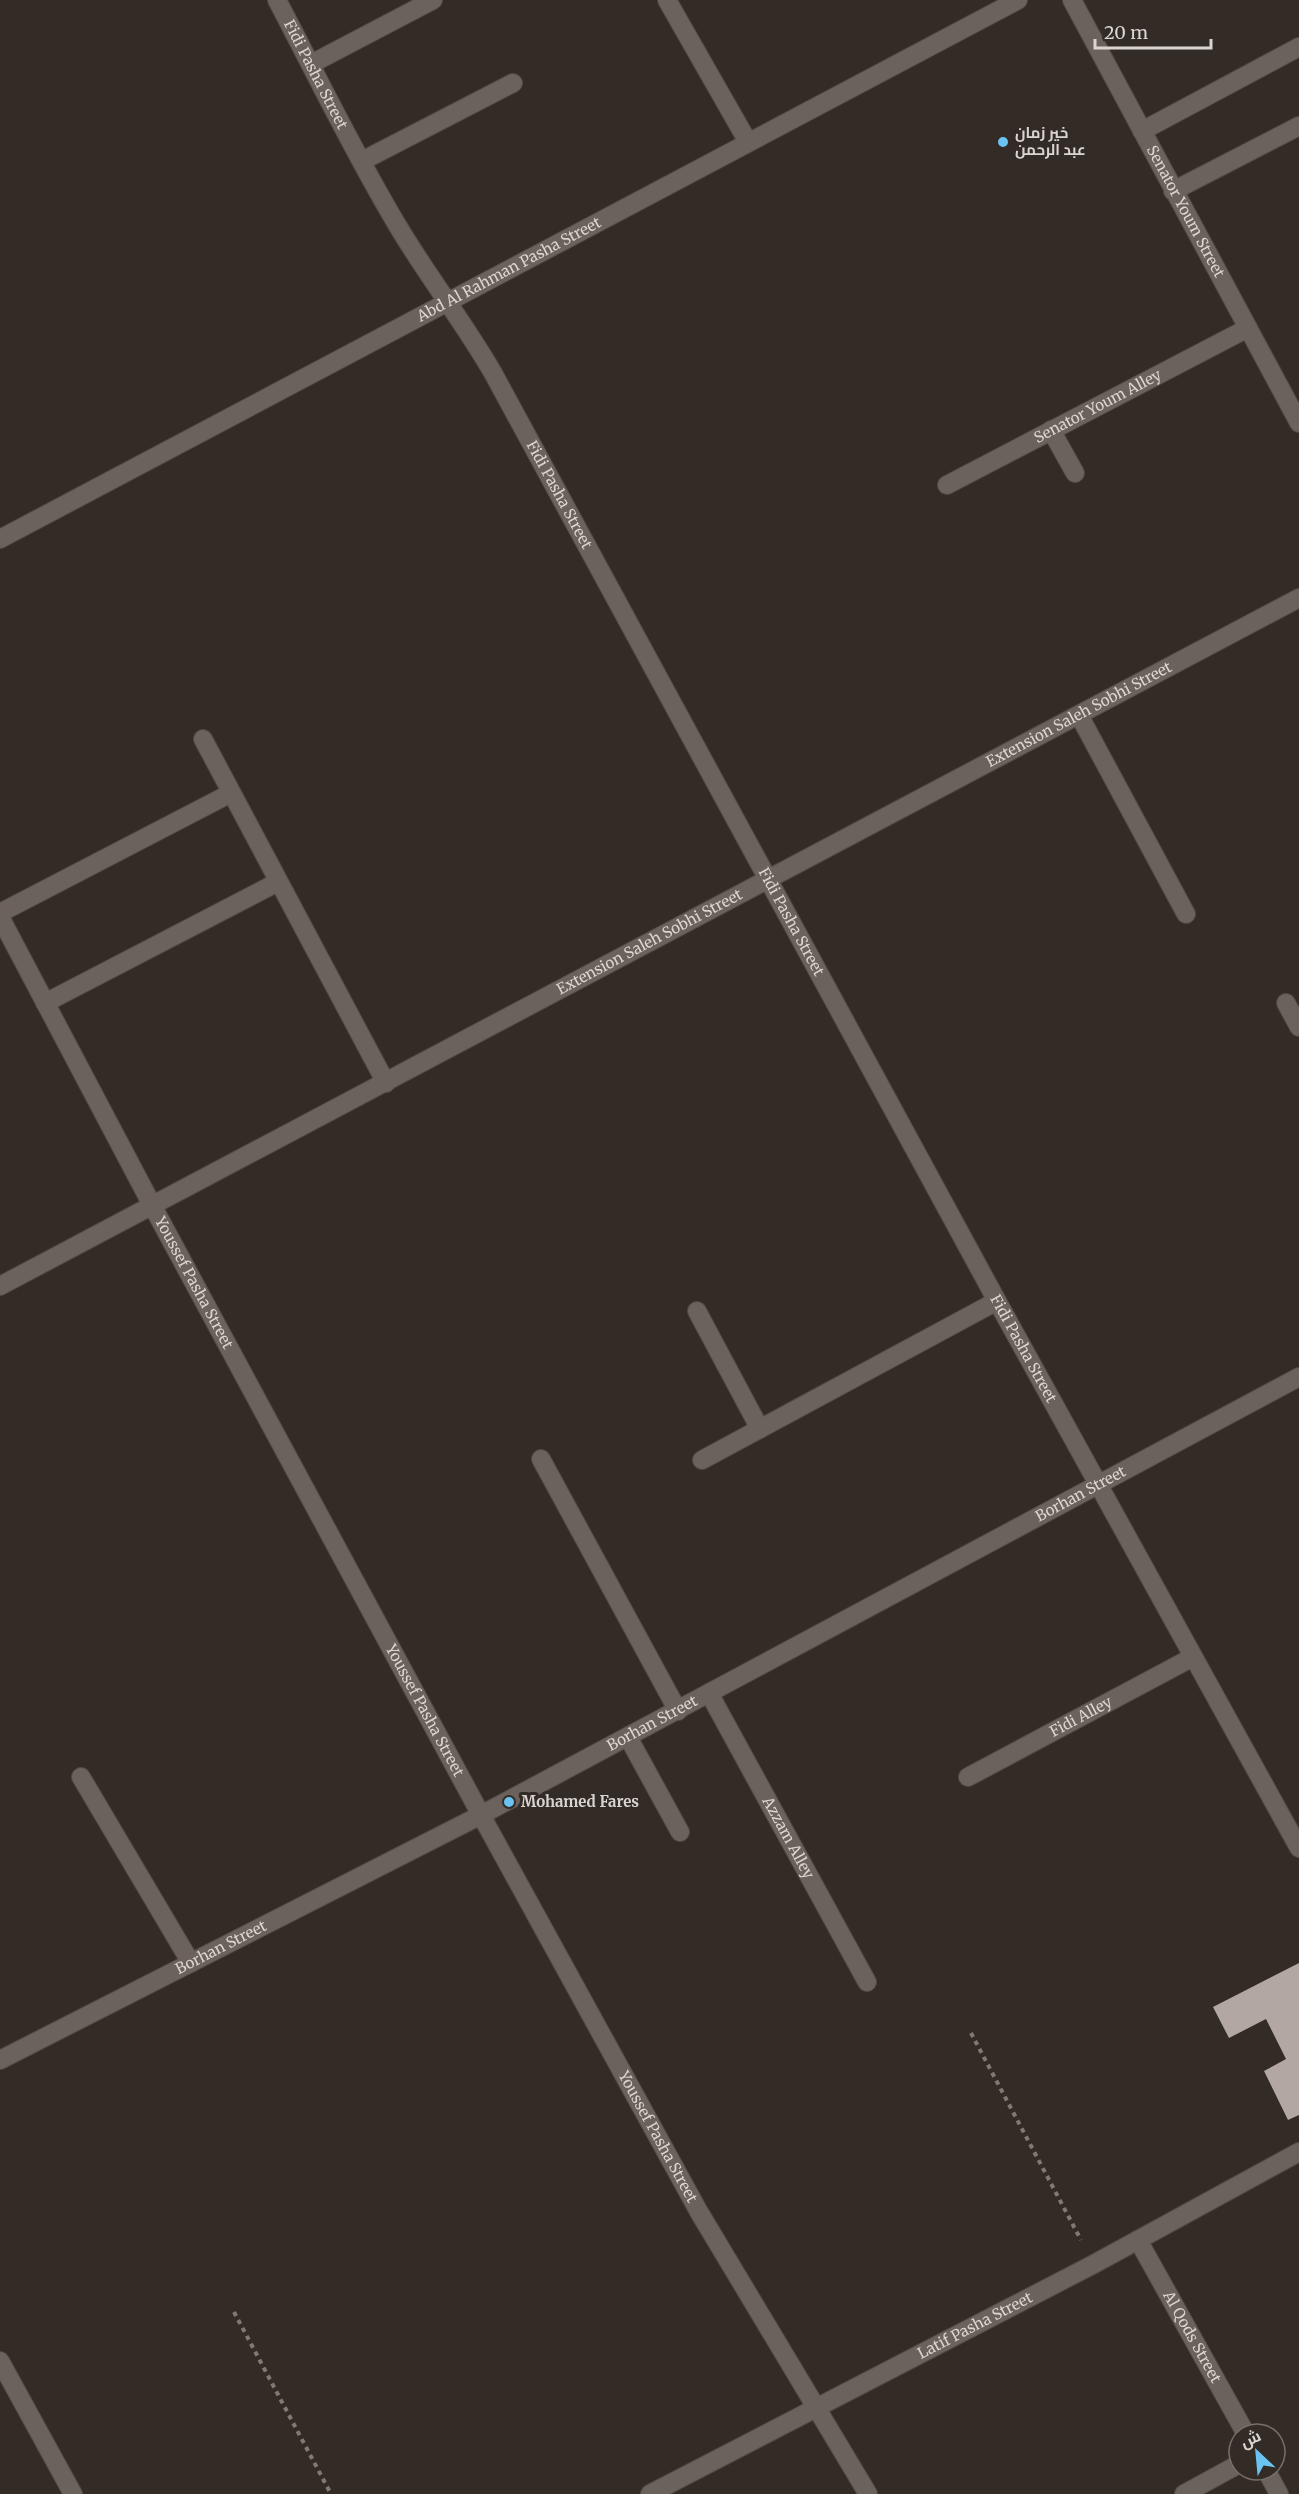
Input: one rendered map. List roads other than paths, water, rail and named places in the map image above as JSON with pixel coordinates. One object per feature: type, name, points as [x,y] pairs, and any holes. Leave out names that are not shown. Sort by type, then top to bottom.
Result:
[{"type":"street","name":"Fidi Pasha Street","points":[[277,0],[398,227],[469,332],[493,373],[997,1301],[1299,1848]]},
{"type":"street","points":[[311,64],[433,0]]},
{"type":"street","points":[[667,0],[748,142]]},
{"type":"street","name":"Abd Al Rahman Pasha Street","points":[[0,539],[1018,0]]},
{"type":"street","name":"Senator Youm Street","points":[[1072,0],[1299,423]]},
{"type":"street","points":[[1142,131],[1299,47]]},
{"type":"street","points":[[362,161],[513,82]]},
{"type":"street","points":[[1173,191],[1299,126]]},
{"type":"street","name":"Senator Youm Alley","points":[[947,485],[1248,328]]},
{"type":"street","points":[[1051,430],[1075,473]]},
{"type":"street","name":"Extension Saleh Sobhi Street","points":[[0,1286],[1299,598]]},
{"type":"street","points":[[1079,715],[1186,914]]},
{"type":"street","points":[[203,739],[386,1083]]},
{"type":"street","points":[[0,915],[231,793]]},
{"type":"street","points":[[45,1003],[278,882]]},
{"type":"street","name":"Youssef Pasha Street","points":[[0,915],[152,1205],[481,1815],[699,2212],[868,2494]]},
{"type":"street","points":[[1286,1003],[1299,1027]]},
{"type":"street","points":[[702,1460],[997,1301]]},
{"type":"street","points":[[697,1311],[760,1429]]},
{"type":"street","name":"Borhan Street","points":[[0,2060],[481,1815],[1299,1377]]},
{"type":"street","points":[[541,1459],[678,1711]]},
{"type":"street","name":"Fidi Alley","points":[[968,1777],[1193,1657]]},
{"type":"street","name":"Azzam Alley","points":[[709,1694],[867,1982]]},
{"type":"street","points":[[628,1737],[680,1832]]},
{"type":"street","points":[[81,1777],[191,1964]]},
{"type":"street","name":"Latif Pasha Street","points":[[650,2494],[1094,2264],[1299,2152]]},
{"type":"street","name":"Al Qods Street","points":[[1138,2240],[1239,2422]]},
{"type":"street","points":[[0,2361],[74,2494]]},
{"type":"street","points":[[1184,2494],[1227,2471]]},
{"type":"place","name":"خير زمان عبد الرحمن","points":[[1003,142]]},
{"type":"place","name":"Mohamed Fares","points":[[509,1802]]}]
